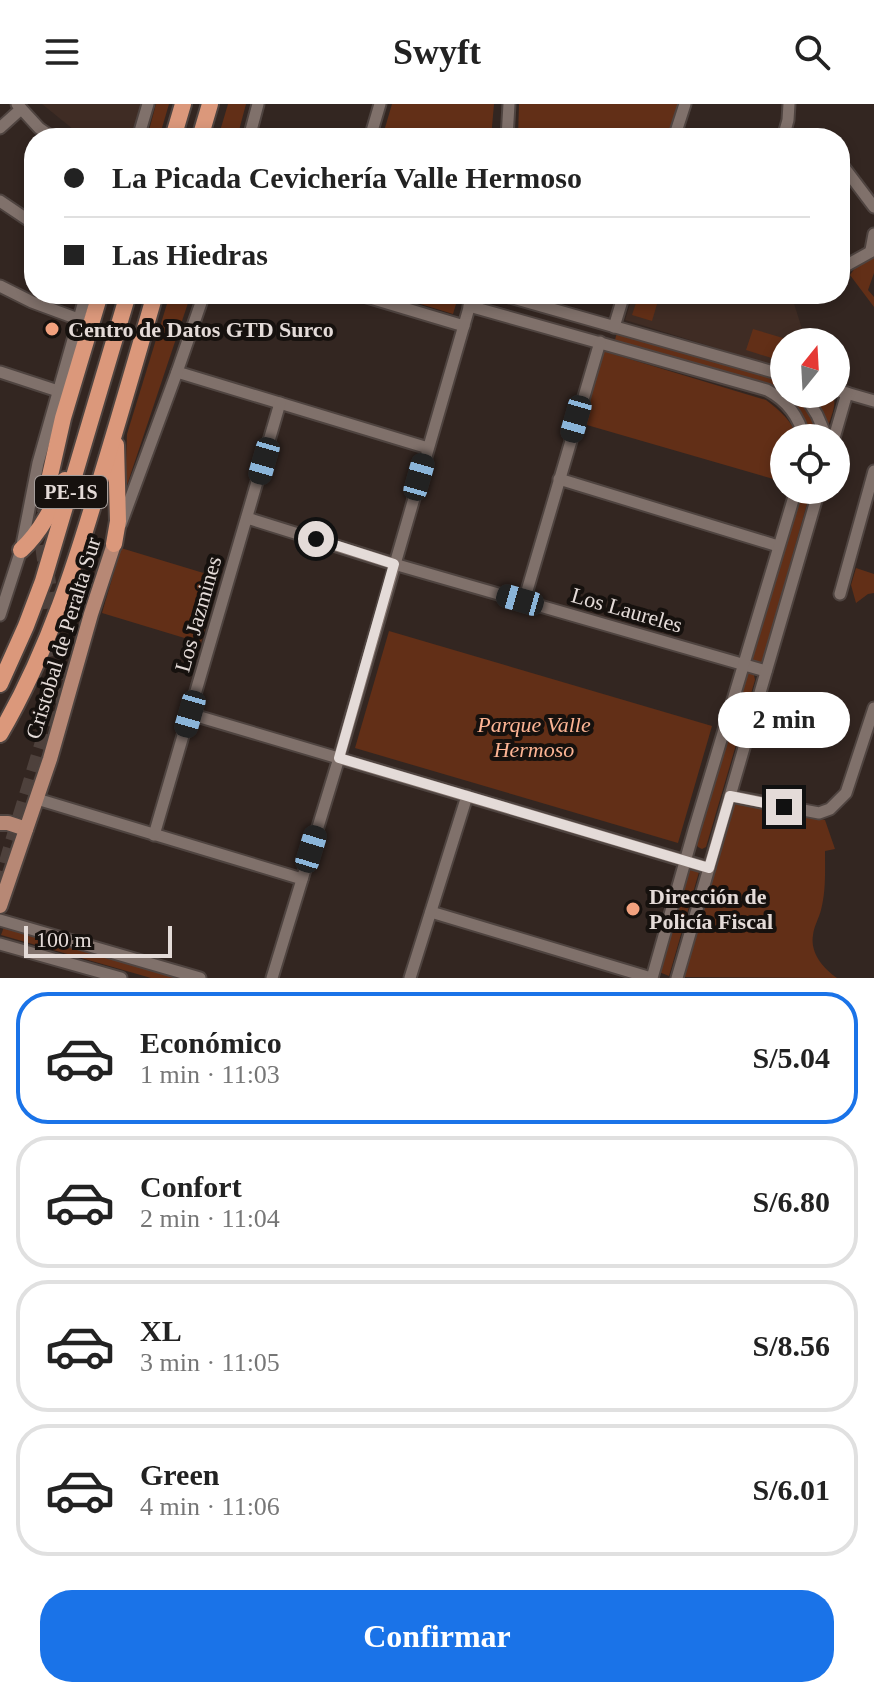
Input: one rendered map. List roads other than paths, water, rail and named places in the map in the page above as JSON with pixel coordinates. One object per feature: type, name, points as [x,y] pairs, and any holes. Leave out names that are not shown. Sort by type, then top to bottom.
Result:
[{"type":"highway","points":[[176,128],[183,104]]},
{"type":"highway","points":[[203,128],[210,104]]},
{"type":"highway","points":[[49,480],[63,418],[97,304]]},
{"type":"highway","name":"PE-1S","points":[[0,684],[43,581],[125,304]]},
{"type":"highway","name":"PE-1S","points":[[0,734],[25,689],[66,589],[152,304]]},
{"type":"highway","points":[[114,544],[118,521],[116,427]]},
{"type":"highway","points":[[21,550],[30,542],[54,504],[90,428]]},
{"type":"main road","name":"Cristobal de Peralta Sur","points":[[0,906],[37,799],[114,544]]},
{"type":"main road","points":[[0,823],[26,829]]},
{"type":"street","points":[[141,128],[148,104]]},
{"type":"street","points":[[252,128],[258,104]]},
{"type":"street","points":[[373,128],[380,104]]},
{"type":"street","points":[[508,128],[509,104]]},
{"type":"street","points":[[677,128],[685,104]]},
{"type":"street","points":[[786,128],[789,104]]},
{"type":"street","points":[[0,128],[19,107],[42,128]]},
{"type":"street","points":[[850,175],[874,207]]},
{"type":"street","points":[[0,201],[24,217]]},
{"type":"street","points":[[850,263],[872,250],[874,234]]},
{"type":"street","points":[[0,286],[24,298]]},
{"type":"street","points":[[37,304],[78,319]]},
{"type":"street","points":[[0,615],[21,550],[38,463],[83,304]]},
{"type":"street","name":"Cristobal de Peralta Sur","points":[[114,544],[201,304]]},
{"type":"street","points":[[390,304],[464,326]]},
{"type":"street","points":[[272,978],[470,304]]},
{"type":"street","points":[[483,304],[600,342],[767,390],[779,396],[800,424]]},
{"type":"street","points":[[534,304],[770,371]]},
{"type":"street","points":[[614,327],[621,304]]},
{"type":"street","points":[[524,601],[600,342]]},
{"type":"street","points":[[0,372],[58,391]]},
{"type":"street","points":[[177,372],[428,448]]},
{"type":"street","points":[[850,394],[874,401]]},
{"type":"street","name":"Los Jazmines","points":[[154,835],[280,403]]},
{"type":"street","points":[[840,594],[873,476]]},
{"type":"street","points":[[559,479],[778,546]]},
{"type":"street","points":[[431,912],[652,978],[792,504]]},
{"type":"street","points":[[677,978],[815,504]]},
{"type":"street","name":"Los Laureles","points":[[247,518],[394,564],[766,671]]},
{"type":"street","points":[[730,796],[819,813],[830,809],[846,793],[874,708]]},
{"type":"street","points":[[190,714],[709,868]]},
{"type":"street","points":[[410,978],[467,796]]},
{"type":"street","points":[[37,799],[302,879]]},
{"type":"street","points":[[0,920],[200,978]]},
{"type":"street","points":[[14,947],[13,936],[20,926]]},
{"type":"street","points":[[0,944],[121,978]]},
{"type":"tunnel","points":[[0,887],[59,687],[42,537],[49,480]]},
{"type":"place","name":"Centro de Datos GTD Surco","points":[[52,329]]},
{"type":"place","name":"Dirección de Policía Fiscal","points":[[633,909]]},
{"type":"park label","name":"Parque Valle Hermoso","points":[[534,736]]}]
